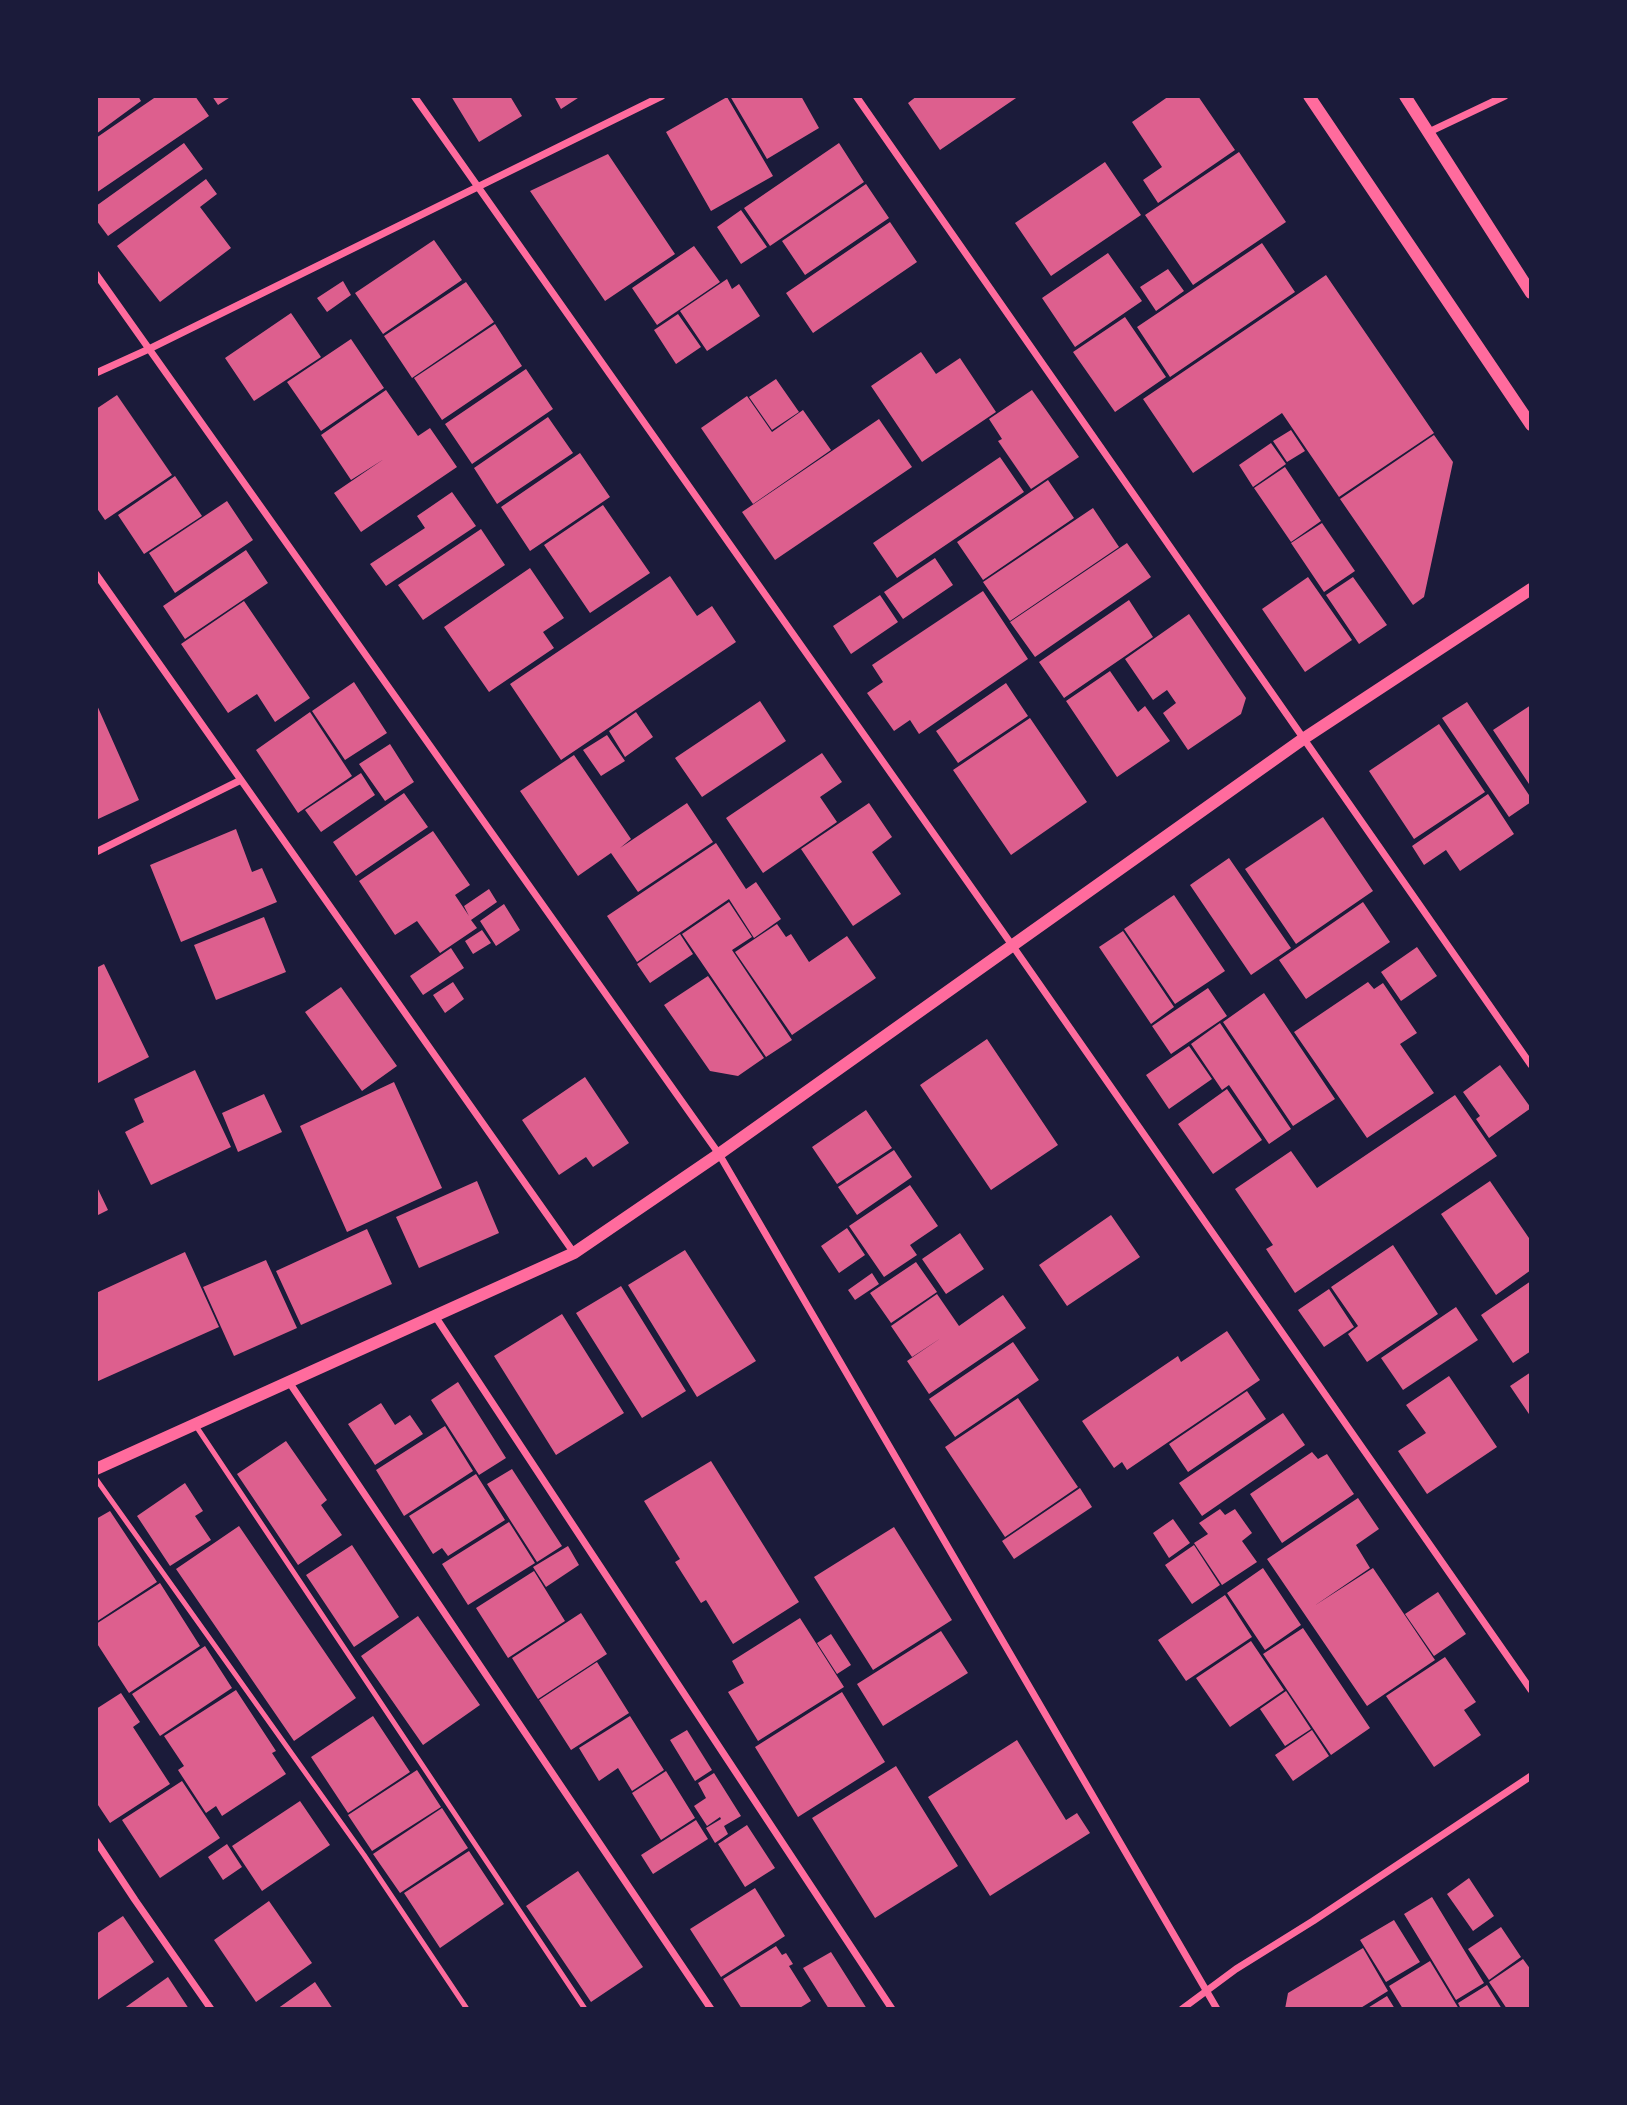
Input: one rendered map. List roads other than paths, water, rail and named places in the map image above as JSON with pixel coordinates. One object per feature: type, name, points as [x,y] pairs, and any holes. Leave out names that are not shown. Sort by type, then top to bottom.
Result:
[{"type":"street","points":[[414,96],[1012,945],[1531,1690]]},
{"type":"street","points":[[96,373],[662,96]]},
{"type":"street","points":[[856,96],[1531,1065]]},
{"type":"street","points":[[1309,96],[1531,425]]},
{"type":"street","points":[[1405,96],[1531,293]]},
{"type":"street","points":[[1429,131],[1504,96]]},
{"type":"street","points":[[96,274],[719,1154],[1217,2009]]},
{"type":"street","points":[[96,574],[574,1253]]},
{"type":"street","points":[[96,1469],[574,1253],[719,1154],[1303,739],[1531,589]]},
{"type":"street","points":[[96,852],[241,780]]},
{"type":"street","points":[[435,1316],[892,2009]]},
{"type":"street","points":[[289,1382],[712,2009]]},
{"type":"street","points":[[1182,2009],[1236,1969],[1531,1776]]},
{"type":"street","points":[[96,1841],[211,2009]]},
{"type":"lane","points":[[194,1425],[585,2009]]},
{"type":"lane","points":[[96,1479],[364,1855],[467,2009]]}]
